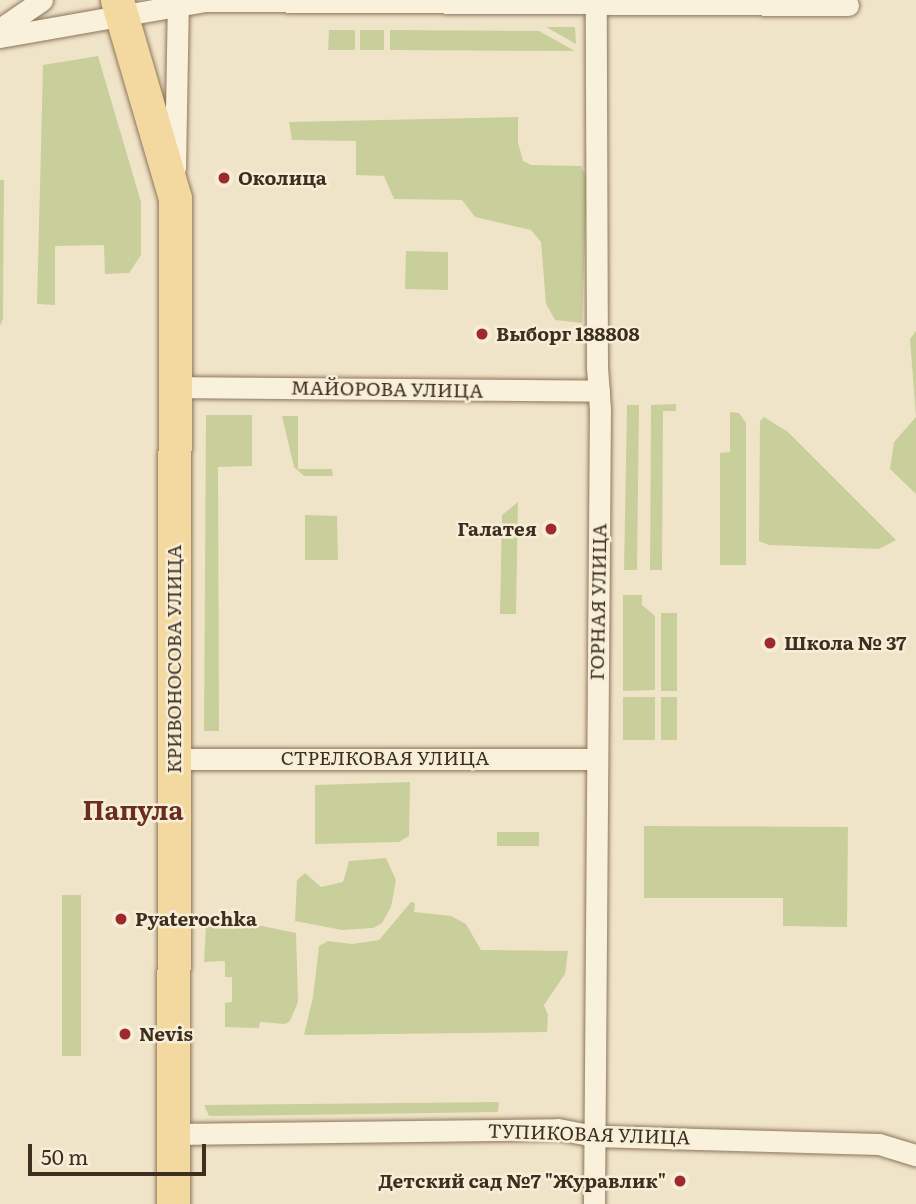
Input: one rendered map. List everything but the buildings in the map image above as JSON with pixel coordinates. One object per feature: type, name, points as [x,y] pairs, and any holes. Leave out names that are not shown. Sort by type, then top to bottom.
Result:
[{"type":"main road","name":"КРИВОНОСОВА УЛИЦА","points":[[120,7],[174,198],[173,1204]]},
{"type":"street","points":[[0,29],[42,0]]},
{"type":"street","points":[[0,37],[120,7],[204,1],[848,5]]},
{"type":"street","name":"КРИВОНОСОВА УЛИЦА","points":[[174,198],[178,2]]},
{"type":"street","name":"ГОРНАЯ УЛИЦА","points":[[594,1204],[599,391],[596,2]]},
{"type":"street","name":"МАЙОРОВА УЛИЦА","points":[[174,387],[599,391]]},
{"type":"street","name":"СТРЕЛКОВАЯ УЛИЦА","points":[[173,759],[597,759]]},
{"type":"street","name":"ТУПИКОВАЯ УЛИЦА","points":[[173,1134],[558,1129],[594,1136],[878,1144],[916,1155]]},
{"type":"green space","points":[[546,27],[575,27],[576,44]]},
{"type":"green space","points":[[329,30],[355,30],[355,50],[328,50]]},
{"type":"green space","points":[[360,30],[384,30],[384,50],[360,50]]},
{"type":"green space","points":[[390,30],[539,31],[575,51],[390,50]]},
{"type":"green space","points":[[98,56],[141,202],[141,255],[129,273],[105,274],[104,245],[55,246],[55,305],[37,304],[43,65]]},
{"type":"green space","points":[[518,117],[518,142],[523,161],[531,165],[581,166],[587,179],[582,323],[555,320],[546,304],[541,242],[531,230],[475,217],[462,200],[394,199],[384,176],[356,175],[356,141],[292,140],[289,122]]},
{"type":"green space","points":[[0,180],[4,180],[3,319],[0,326]]},
{"type":"green space","points":[[406,251],[448,252],[448,290],[405,289]]},
{"type":"green space","points":[[916,331],[916,417],[910,339]]},
{"type":"green space","points":[[676,404],[676,411],[663,411],[662,570],[650,570],[651,405]]},
{"type":"green space","points":[[627,405],[639,405],[637,570],[624,570]]},
{"type":"green space","points":[[730,412],[739,413],[746,423],[746,565],[720,565],[720,453],[730,452]]},
{"type":"green space","points":[[206,415],[252,415],[252,466],[218,467],[219,731],[204,731]]},
{"type":"green space","points":[[282,416],[298,416],[298,469],[332,469],[333,476],[304,476],[294,467]]},
{"type":"green space","points":[[764,417],[788,432],[896,540],[879,549],[769,545],[759,541],[760,421]]},
{"type":"green space","points":[[916,417],[916,494],[890,469],[894,442]]},
{"type":"green space","points":[[518,502],[516,614],[500,614],[502,515]]},
{"type":"green space","points":[[305,515],[337,516],[338,560],[305,560]]},
{"type":"green space","points":[[623,595],[642,595],[642,605],[655,616],[655,690],[623,691]]},
{"type":"green space","points":[[661,613],[677,613],[677,691],[661,691]]},
{"type":"green space","points":[[623,697],[655,697],[655,740],[623,740]]},
{"type":"green space","points":[[661,697],[677,697],[677,740],[661,740]]},
{"type":"green space","points":[[410,782],[409,836],[399,842],[315,844],[315,785]]},
{"type":"green space","points":[[644,826],[848,827],[847,927],[783,926],[783,898],[644,898]]},
{"type":"green space","points":[[497,832],[539,832],[539,846],[497,846]]},
{"type":"green space","points":[[386,858],[396,880],[391,907],[382,923],[373,928],[342,930],[295,921],[297,880],[305,873],[321,887],[343,882],[349,861]]},
{"type":"green space","points":[[62,895],[81,895],[81,1056],[62,1056]]},
{"type":"green space","points":[[411,902],[415,903],[414,912],[451,916],[466,924],[481,950],[568,951],[565,974],[544,1005],[548,1015],[547,1032],[304,1035],[313,997],[319,946],[328,941],[352,944],[379,940]]},
{"type":"green space","points":[[206,925],[257,925],[296,933],[298,1002],[290,1021],[285,1024],[260,1022],[259,1028],[225,1027],[225,1003],[232,1002],[232,977],[225,977],[225,961],[204,962]]},
{"type":"green space","points":[[499,1102],[498,1112],[209,1116],[204,1105]]},
{"type":"place","name":"Околица","points":[[224,178]]},
{"type":"place","name":"Выборг 188808","points":[[482,334]]},
{"type":"place","name":"Галатея","points":[[551,529]]},
{"type":"place","name":"Школа № 37","points":[[770,643]]},
{"type":"place","name":"Pyaterochka","points":[[121,919]]},
{"type":"place","name":"Nevis","points":[[125,1034]]},
{"type":"place","name":"Детский сад №7 \"Журавлик\"","points":[[680,1181]]},
{"type":"district","name":"Папула","points":[[133,809]]}]
